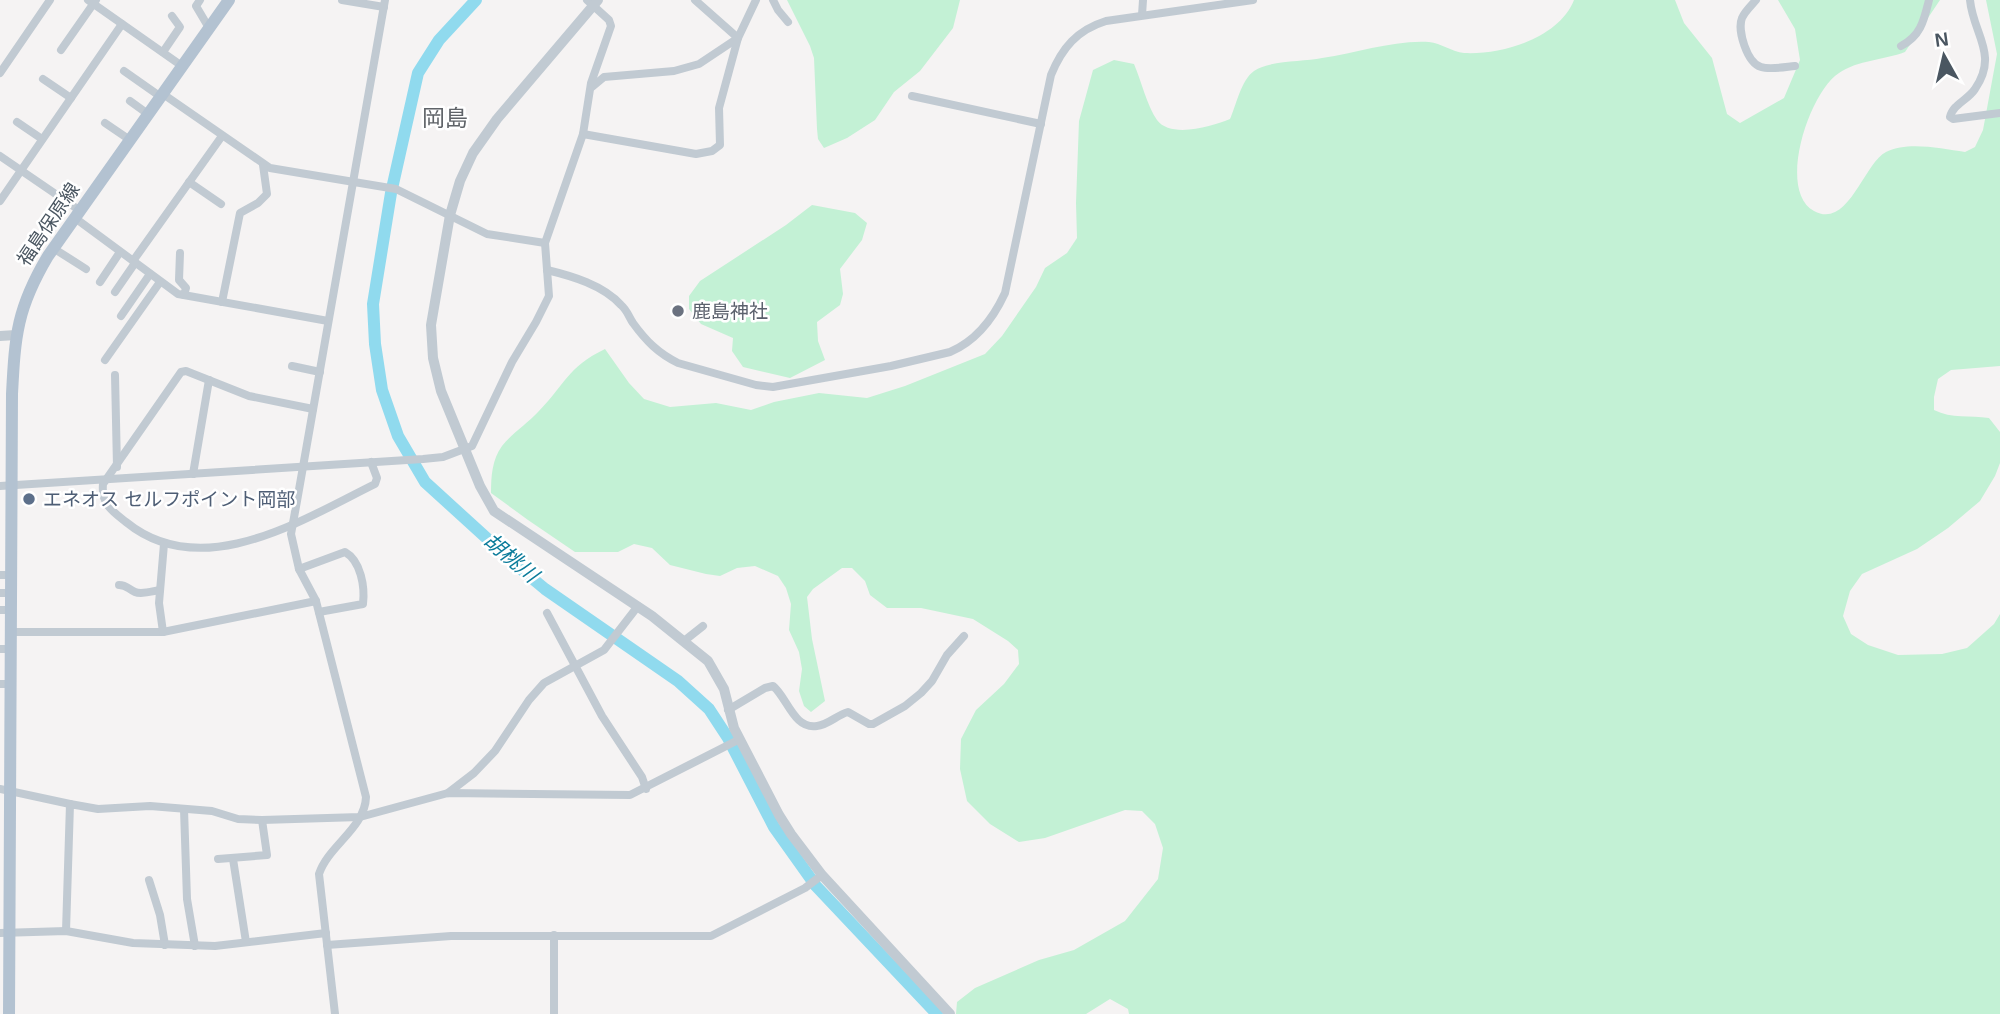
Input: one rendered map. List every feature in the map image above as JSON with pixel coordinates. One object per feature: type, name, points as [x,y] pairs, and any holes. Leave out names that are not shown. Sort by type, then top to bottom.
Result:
[{"type":"main road","name":"福島保原線","points":[[9,1014],[4,972],[6,487],[16,335],[22,306],[31,284],[53,248],[229,0]]},
{"type":"street","points":[[0,73],[50,0]]},
{"type":"street","points":[[200,0],[196,6],[209,28]]},
{"type":"street","points":[[335,1014],[318,874],[360,817],[366,797],[316,601],[299,569],[291,525],[385,4],[342,0]]},
{"type":"street","points":[[695,0],[738,38]]},
{"type":"street","points":[[583,134],[696,154],[715,150],[720,145],[719,108],[738,38],[756,0]]},
{"type":"street","points":[[773,0],[788,22]]},
{"type":"street","points":[[1142,15],[1143,0]]},
{"type":"street","points":[[547,270],[578,279],[612,296],[647,342],[669,358],[756,385],[788,386],[950,352],[967,343],[987,324],[1005,293],[1051,75],[1068,44],[1091,26],[1106,21],[1253,0]]},
{"type":"street","points":[[1756,0],[1743,16],[1741,24],[1743,38],[1753,62],[1761,68],[1794,66]]},
{"type":"street","points":[[1900,46],[1922,27],[1928,0]]},
{"type":"street","points":[[1970,0],[1972,15],[1984,43],[1987,59],[1978,85],[1971,95],[1953,109],[1950,117],[1953,119],[2000,113]]},
{"type":"street","points":[[61,50],[92,1],[182,66]]},
{"type":"street","points":[[6,487],[438,457],[465,448],[474,443],[512,362],[550,292],[545,243],[583,134],[595,71],[611,26],[593,2],[482,139],[463,173],[450,215],[432,316],[431,349],[441,391],[465,448],[485,496],[501,518],[638,606],[712,666],[724,689],[728,709],[740,739],[779,815],[822,875],[950,1014]]},
{"type":"street","points":[[163,52],[180,27],[172,16]]},
{"type":"street","points":[[0,200],[122,24]]},
{"type":"street","points":[[591,90],[596,82],[603,78],[685,69],[699,64],[738,38]]},
{"type":"street","points":[[124,71],[263,164],[396,189],[487,234],[545,243]]},
{"type":"street","points":[[595,71],[603,78]]},
{"type":"street","points":[[43,79],[71,98]]},
{"type":"street","points":[[912,96],[1041,124]]},
{"type":"street","points":[[130,102],[148,114]]},
{"type":"street","points":[[17,122],[42,139]]},
{"type":"street","points":[[105,123],[130,140]]},
{"type":"street","points":[[114,292],[222,136]]},
{"type":"street","points":[[0,156],[160,282],[184,295],[328,321]]},
{"type":"street","points":[[222,302],[240,213],[258,203],[267,194],[263,164]]},
{"type":"street","points":[[189,182],[221,204]]},
{"type":"street","points":[[53,248],[86,269]]},
{"type":"street","points":[[100,282],[120,251]]},
{"type":"street","points":[[180,254],[179,280],[186,288],[184,295]]},
{"type":"street","points":[[121,316],[150,274]]},
{"type":"street","points":[[106,360],[160,282]]},
{"type":"street","points":[[0,336],[16,335]]},
{"type":"street","points":[[292,366],[320,372]]},
{"type":"street","points":[[313,409],[256,398],[186,371],[181,372],[103,484],[103,496],[109,508],[139,532],[164,544],[226,547],[291,525],[375,484],[377,478],[372,462]]},
{"type":"street","points":[[115,375],[117,467]]},
{"type":"street","points":[[193,474],[209,380]]},
{"type":"street","points":[[163,632],[159,608],[164,544]]},
{"type":"street","points":[[299,569],[345,552],[358,564],[363,604],[319,612]]},
{"type":"street","points":[[118,585],[126,585],[141,593],[160,590]]},
{"type":"street","points":[[7,629],[163,632],[316,601]]},
{"type":"street","points":[[448,793],[474,773],[495,751],[529,700],[544,683],[604,650],[638,606]]},
{"type":"street","points":[[547,614],[611,730],[642,776],[646,789]]},
{"type":"street","points":[[684,641],[703,626]]},
{"type":"street","points":[[728,709],[773,686],[804,725],[821,726],[848,712],[869,724],[873,723],[908,704],[921,693],[932,681],[947,655],[964,636]]},
{"type":"street","points":[[5,790],[98,809],[142,805],[212,811],[238,819],[262,820],[360,817],[448,793],[635,794],[740,739]]},
{"type":"street","points":[[66,931],[70,804]]},
{"type":"street","points":[[184,809],[187,899],[195,946]]},
{"type":"street","points":[[218,859],[267,855],[262,820]]},
{"type":"street","points":[[233,859],[246,942]]},
{"type":"street","points":[[327,945],[451,936],[711,936],[805,888],[822,875]]},
{"type":"street","points":[[149,880],[160,915],[165,945]]},
{"type":"street","points":[[4,933],[66,931],[133,943],[195,946],[326,933]]},
{"type":"street","points":[[554,935],[554,1014]]},
{"type":"green space","points":[[787,0],[960,0],[953,28],[920,71],[894,92],[875,120],[847,138],[824,148],[818,139],[814,58]]},
{"type":"green space","points":[[1574,0],[1675,0],[1684,23],[1712,58],[1727,114],[1740,123],[1784,98],[1800,60],[1795,29],[1778,0],[1940,0],[1905,52],[1846,69],[1828,83],[1818,99],[1801,141],[1798,183],[1803,200],[1814,211],[1826,214],[1837,211],[1846,204],[1878,158],[1886,152],[1915,146],[1965,152],[1975,147],[1983,130],[1997,54],[1986,0],[2000,0],[2000,366],[1951,370],[1938,379],[1934,410],[1954,416],[1989,418],[2000,432],[2000,463],[1980,501],[1948,528],[1917,549],[1862,574],[1850,591],[1843,616],[1851,634],[1868,645],[1898,655],[1942,654],[1967,648],[1994,624],[2000,614],[2000,1014],[1129,1014],[1128,1009],[1110,999],[1086,1014],[956,1014],[957,1002],[975,988],[1039,960],[1074,950],[1125,921],[1158,879],[1163,848],[1155,824],[1142,811],[1125,810],[1045,838],[1019,842],[990,824],[967,801],[960,769],[961,739],[976,710],[1004,684],[1019,664],[1018,650],[973,619],[921,608],[887,608],[870,595],[865,581],[852,568],[842,568],[813,589],[807,597],[812,639],[825,701],[811,712],[804,706],[799,691],[802,669],[799,652],[789,630],[791,604],[786,588],[778,576],[755,566],[737,568],[720,576],[706,574],[670,565],[652,548],[634,544],[618,552],[575,552],[491,493],[493,468],[502,446],[538,412],[574,370],[605,349],[644,399],[670,407],[716,403],[751,410],[774,402],[819,393],[867,398],[985,354],[1002,336],[1036,287],[1045,268],[1067,253],[1077,238],[1079,121],[1093,70],[1114,60],[1134,64],[1153,114],[1163,126],[1192,129],[1230,119],[1246,80],[1261,67],[1416,42],[1433,43],[1464,53],[1495,51],[1543,34],[1567,13]]},
{"type":"green space","points":[[812,205],[855,213],[867,223],[862,240],[840,269],[843,294],[840,305],[817,322],[818,341],[825,360],[790,378],[743,367],[732,351],[733,338],[701,324],[689,309],[689,296],[700,281]]},
{"type":"waterway","name":"胡桃川","points":[[476,0],[439,40],[418,73],[391,193],[373,304],[375,344],[382,390],[398,436],[425,482],[515,564],[545,589],[678,681],[709,709],[728,738],[774,827],[816,886],[937,1014]]},
{"type":"place","name":"鹿島神社","points":[[678,311]]},
{"type":"place","name":"エネオス セルフポイント岡部","points":[[29,499]]},
{"type":"district","name":"岡島","points":[[445,118]]}]
